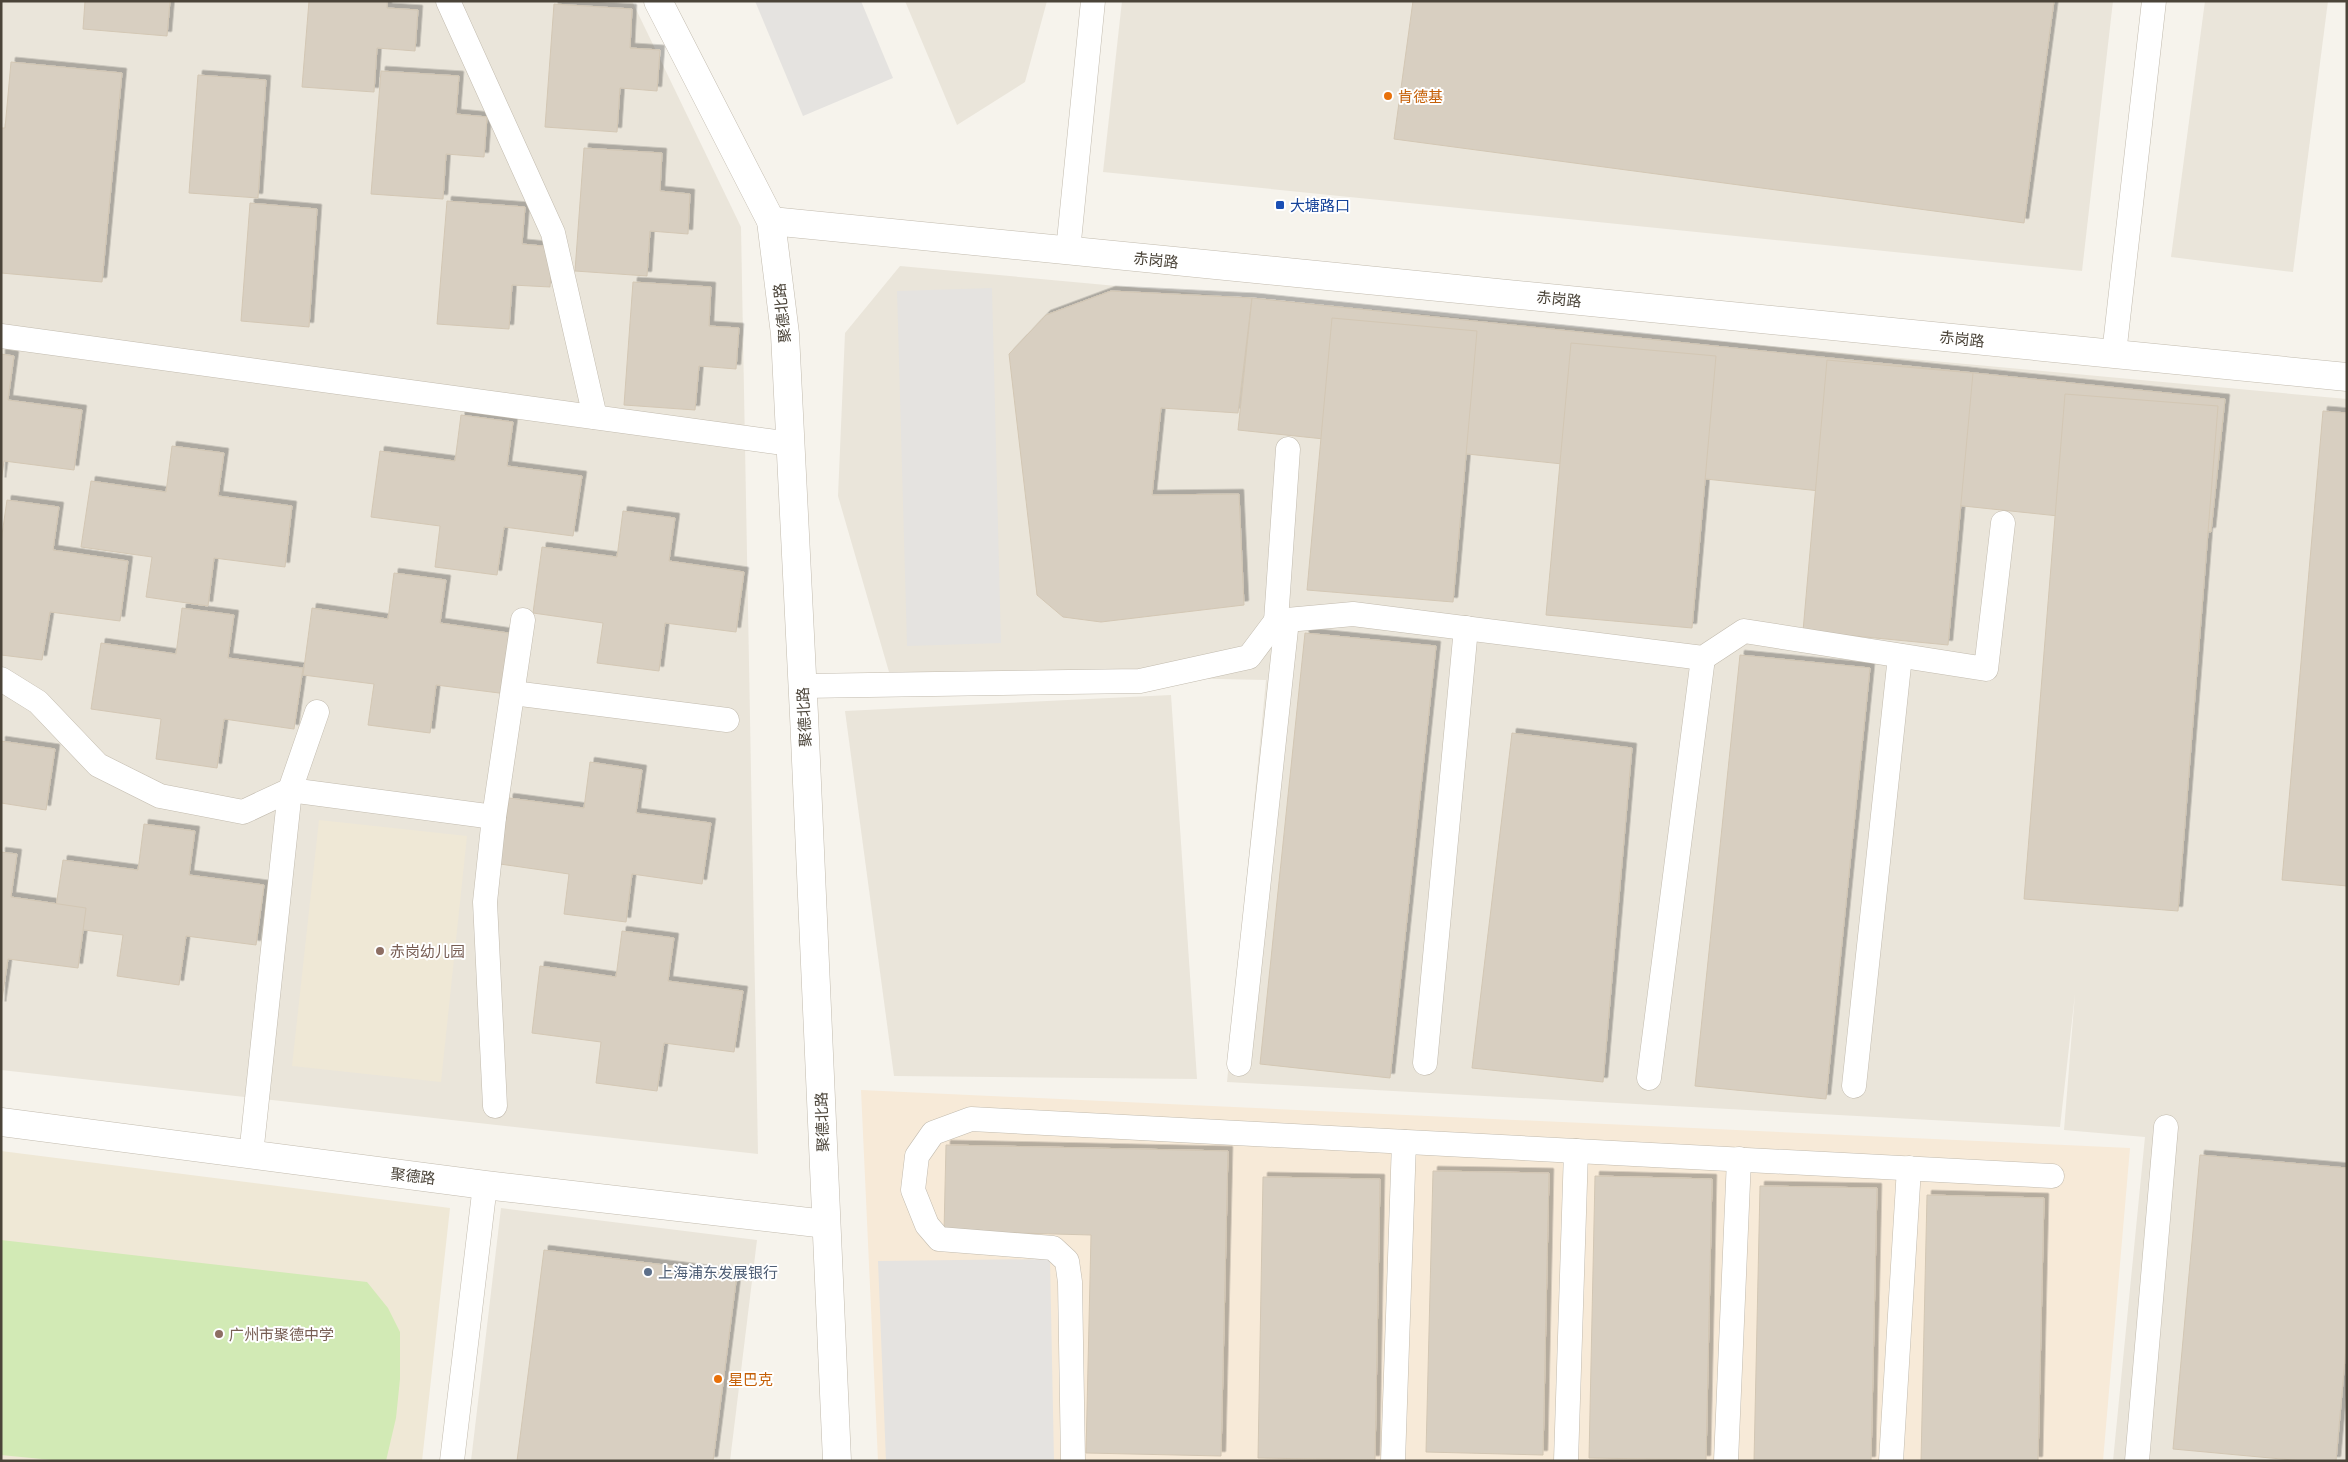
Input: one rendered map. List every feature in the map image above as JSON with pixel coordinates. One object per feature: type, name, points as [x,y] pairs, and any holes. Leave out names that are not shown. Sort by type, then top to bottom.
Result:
[{"type":"street","name":"聚德北路","points":[[658,1],[771,222],[785,334],[803,686],[837,1461]]},
{"type":"street","name":"赤岗路","points":[[771,222],[2347,377]]},
{"type":"street","name":"聚德路","points":[[1,1122],[485,1185],[826,1224]]},
{"type":"lane","points":[[448,1],[553,233],[595,417]]},
{"type":"lane","points":[[1068,251],[1093,1]]},
{"type":"lane","points":[[2114,354],[2154,1]]},
{"type":"lane","points":[[1,336],[791,444]]},
{"type":"lane","points":[[1239,1064],[1282,620],[1288,449]]},
{"type":"lane","points":[[803,686],[1140,681],[1249,657],[1282,620],[1353,614],[1703,658],[1744,631],[1986,670],[2003,523]]},
{"type":"lane","points":[[495,1106],[485,902],[494,817],[523,620]]},
{"type":"lane","points":[[1425,1063],[1466,628]]},
{"type":"lane","points":[[1854,1086],[1900,656]]},
{"type":"lane","points":[[1649,1078],[1703,658]]},
{"type":"lane","points":[[1,679],[38,702],[98,765],[160,796],[243,812],[290,790],[494,817]]},
{"type":"lane","points":[[513,694],[727,720]]},
{"type":"lane","points":[[251,1156],[290,790],[317,712]]},
{"type":"lane","points":[[1073,1461],[1070,1282],[1067,1261],[1053,1248],[939,1240],[928,1225],[913,1190],[917,1156],[933,1133],[971,1119],[2052,1176]]},
{"type":"lane","points":[[2137,1461],[2166,1127]]},
{"type":"lane","points":[[1393,1461],[1404,1142]]},
{"type":"lane","points":[[1566,1461],[1576,1151]]},
{"type":"lane","points":[[1726,1461],[1739,1160]]},
{"type":"lane","points":[[1891,1461],[1909,1168]]},
{"type":"lane","points":[[452,1461],[485,1185]]},
{"type":"shaded area","points":[[1,1],[632,1],[741,227],[758,1154],[1,1070]]},
{"type":"shaded area","points":[[755,1],[861,1],[893,78],[803,116]]},
{"type":"shaded area","points":[[905,1],[1047,1],[1025,82],[957,125]]},
{"type":"shaded area","points":[[1122,1],[2113,1],[2082,271],[1103,172]]},
{"type":"shaded area","points":[[2205,1],[2328,1],[2293,272],[2171,257]]},
{"type":"shaded area","points":[[900,266],[2347,399],[2347,1461],[2113,1461],[2145,1137],[2064,1130],[2075,994],[2060,1127],[1227,1082],[1266,680],[889,672],[838,496],[845,333]]},
{"type":"shaded area","points":[[992,288],[1001,643],[907,646],[897,291]]},
{"type":"shaded area","points":[[1171,695],[1197,1079],[894,1076],[845,711]]},
{"type":"shaded area","name":"赤岗幼儿园","points":[[319,820],[467,836],[441,1082],[292,1066]]},
{"type":"shaded area","points":[[861,1090],[2130,1148],[2103,1461],[878,1461]]},
{"type":"shaded area","name":"广州市聚德中学","points":[[1,1151],[450,1208],[422,1461],[1,1461]]},
{"type":"shaded area","points":[[501,1208],[757,1240],[730,1461],[471,1461]]},
{"type":"shaded area","points":[[1050,1259],[1054,1461],[886,1461],[878,1261]]},
{"type":"green space","name":"广州市聚德中学","points":[[1,1240],[367,1282],[388,1308],[400,1332],[400,1379],[396,1418],[386,1461],[62,1461],[1,1455]]},
{"type":"building","points":[[85,1],[170,1],[167,36],[83,29]]},
{"type":"building","points":[[309,1],[387,1],[387,8],[418,10],[415,51],[377,48],[374,92],[302,87]]},
{"type":"building","points":[[1413,1],[2054,1],[2024,223],[1394,139]]},
{"type":"building","points":[[554,4],[632,9],[630,48],[660,50],[657,91],[620,88],[617,132],[545,127]]},
{"type":"building","points":[[11,62],[122,73],[102,282],[1,273],[1,128],[5,128]]},
{"type":"building","points":[[381,71],[459,76],[456,114],[487,117],[484,157],[446,154],[443,199],[371,194]]},
{"type":"building","points":[[198,75],[266,80],[258,198],[189,193]]},
{"type":"building","points":[[584,148],[662,153],[660,191],[690,194],[688,234],[650,231],[647,276],[575,271]]},
{"type":"building","points":[[447,201],[525,207],[522,244],[553,247],[550,287],[512,285],[509,329],[437,324]]},
{"type":"building","points":[[250,203],[317,209],[309,327],[241,321]]},
{"type":"building","points":[[633,282],[711,287],[709,326],[739,328],[736,369],[699,366],[695,410],[624,405]]},
{"type":"building","points":[[1111,291],[1252,298],[1238,413],[1161,408],[1152,495],[1239,494],[1244,605],[1101,622],[1063,617],[1037,595],[1009,354],[1046,315]]},
{"type":"building","points":[[1252,298],[2225,399],[2211,532],[1238,430]]},
{"type":"building","points":[[1332,318],[1477,331],[1453,602],[1307,590]]},
{"type":"building","points":[[1571,343],[1716,356],[1692,628],[1546,615]]},
{"type":"building","points":[[1,354],[14,356],[8,400],[82,410],[74,470],[4,461],[1,482]]},
{"type":"building","points":[[1827,360],[1973,373],[1948,645],[1803,631]]},
{"type":"building","points":[[2065,394],[2218,406],[2178,911],[2024,899]]},
{"type":"building","points":[[2323,411],[2347,413],[2347,886],[2282,880]]},
{"type":"building","points":[[461,415],[513,422],[507,466],[582,476],[573,536],[504,527],[497,575],[435,567],[440,526],[371,517],[380,451],[455,461]]},
{"type":"building","points":[[172,446],[224,453],[218,496],[292,506],[285,567],[214,558],[208,606],[146,597],[152,557],[81,547],[91,481],[166,492]]},
{"type":"building","points":[[7,500],[59,507],[53,550],[128,561],[120,621],[50,612],[42,660],[1,655],[1,542]]},
{"type":"building","points":[[623,511],[675,518],[669,561],[744,572],[736,632],[665,623],[659,671],[597,663],[603,623],[533,613],[542,547],[617,557]]},
{"type":"building","points":[[394,573],[446,580],[440,623],[515,634],[507,694],[436,685],[430,733],[368,725],[374,684],[303,675],[312,608],[388,619]]},
{"type":"building","points":[[182,608],[234,615],[228,658],[303,668],[294,729],[224,719],[217,768],[156,759],[161,719],[91,709],[101,643],[176,654]]},
{"type":"building","points":[[1305,633],[1436,646],[1390,1078],[1260,1064]]},
{"type":"building","points":[[1740,655],[1870,668],[1826,1099],[1695,1086]]},
{"type":"building","points":[[1512,733],[1632,748],[1603,1082],[1472,1068]]},
{"type":"building","points":[[1,741],[55,749],[46,810],[1,803]]},
{"type":"building","points":[[590,762],[642,770],[636,813],[711,823],[702,884],[632,874],[626,922],[564,914],[569,874],[500,864],[509,798],[584,808]]},
{"type":"building","points":[[144,824],[195,831],[189,875],[264,885],[256,945],[186,936],[179,985],[117,976],[123,935],[53,926],[63,860],[138,870]]},
{"type":"building","points":[[1,852],[17,854],[11,897],[86,908],[78,968],[8,959],[1,1006]]},
{"type":"building","points":[[622,931],[674,938],[668,981],[743,991],[734,1052],[664,1043],[657,1091],[596,1083],[601,1042],[532,1033],[540,966],[616,977]]},
{"type":"building","points":[[946,1145],[1228,1151],[1221,1456],[1086,1453],[1091,1235],[944,1231]]},
{"type":"building","points":[[2200,1155],[2347,1168],[2347,1336],[2336,1461],[2303,1461],[2173,1449]]},
{"type":"building","points":[[1433,1171],[1549,1173],[1543,1455],[1426,1452]]},
{"type":"building","points":[[1595,1176],[1712,1179],[1706,1460],[1589,1458]]},
{"type":"building","points":[[1263,1177],[1380,1179],[1375,1460],[1258,1458]]},
{"type":"building","points":[[1760,1186],[1877,1188],[1871,1461],[1754,1461]]},
{"type":"building","points":[[1927,1195],[2044,1198],[2038,1461],[1921,1461]]},
{"type":"building","points":[[544,1250],[737,1274],[713,1461],[517,1461]]},
{"type":"place","name":"肯德基","points":[[1388,96]]},
{"type":"place","name":"大塘路口","points":[[1280,205]]},
{"type":"place","name":"赤岗幼儿园","points":[[380,951]]},
{"type":"place","name":"上海浦东发展银行","points":[[648,1272]]},
{"type":"place","name":"广州市聚德中学","points":[[219,1334]]},
{"type":"place","name":"星巴克","points":[[718,1379]]}]
